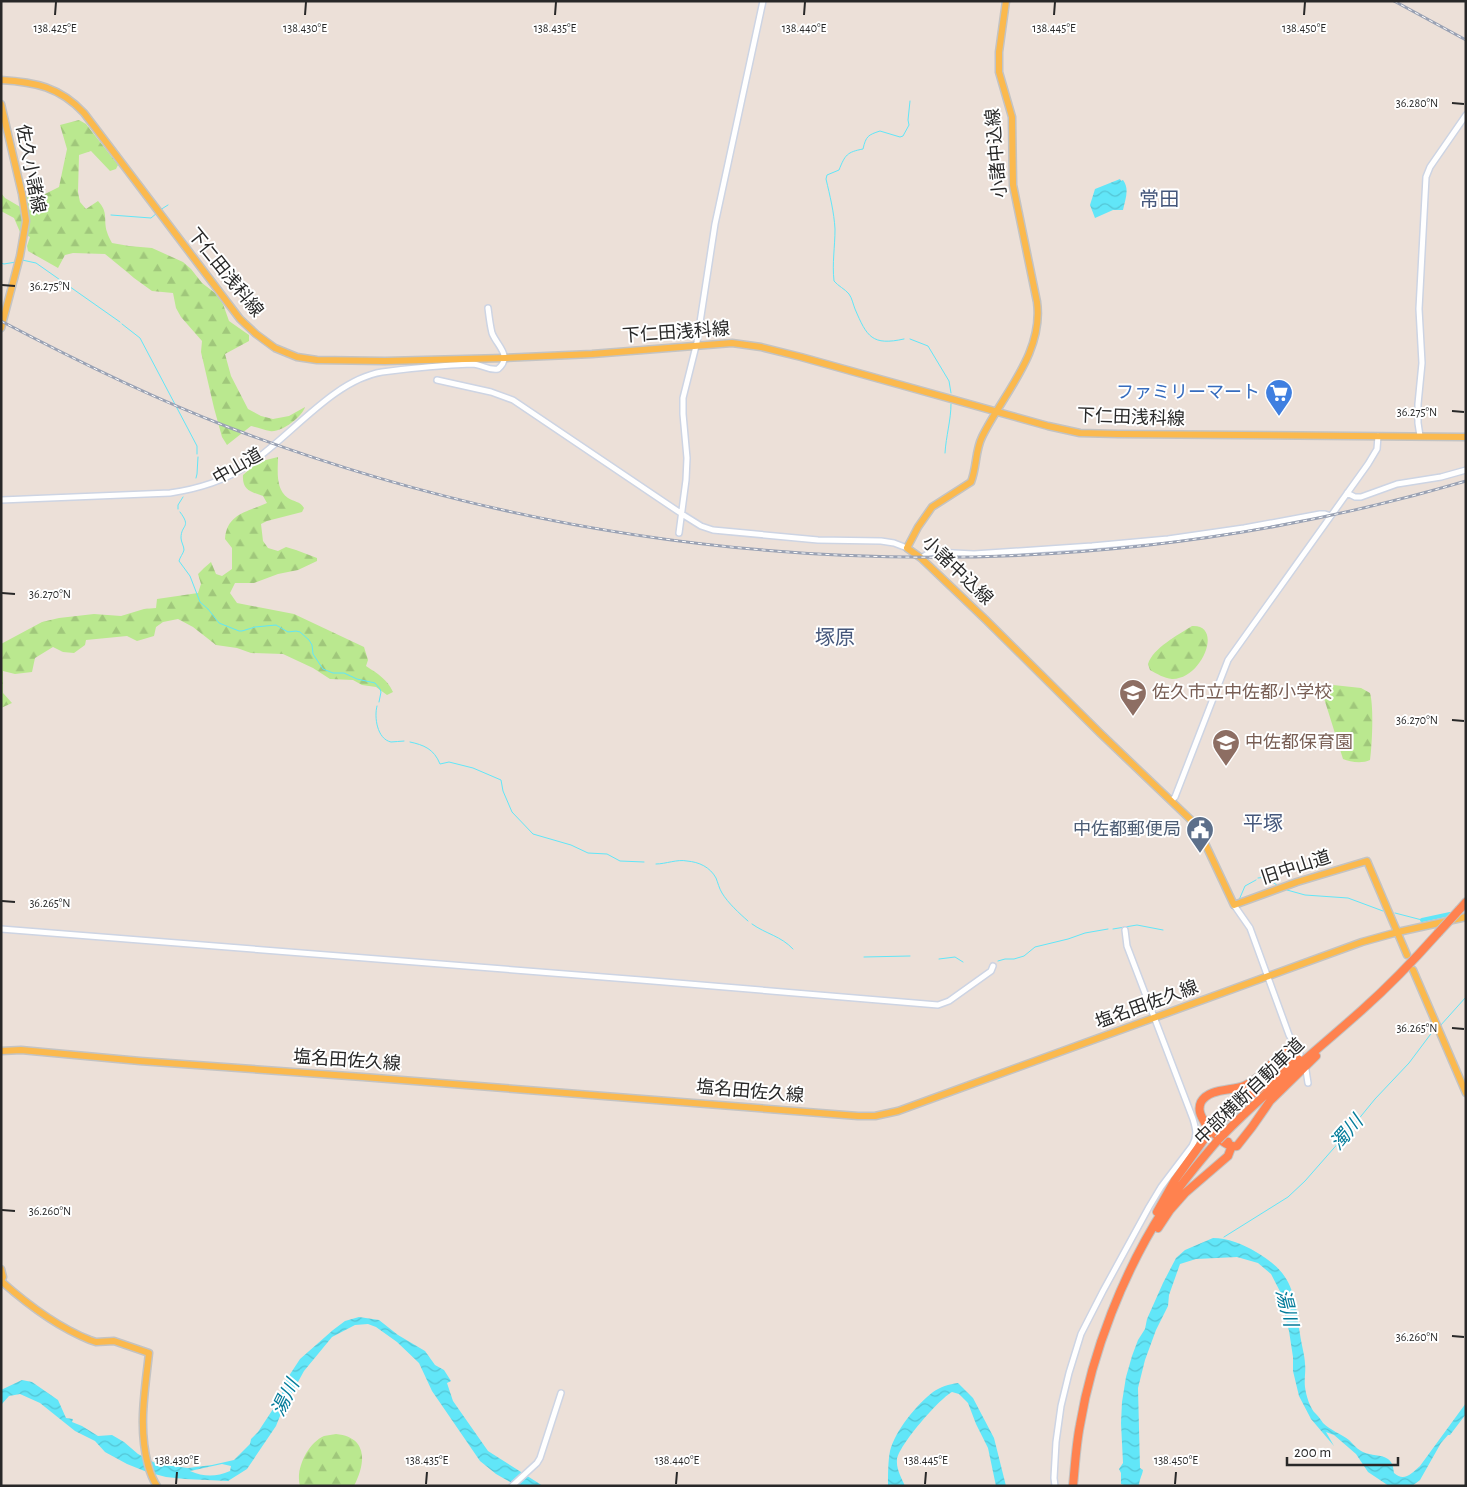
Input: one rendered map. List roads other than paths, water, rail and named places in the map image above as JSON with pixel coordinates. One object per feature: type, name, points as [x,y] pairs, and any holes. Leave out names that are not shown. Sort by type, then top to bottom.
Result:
[{"type":"highway","name":"中部横断自動車道","points":[[1073,1486],[1080,1425],[1093,1367],[1109,1321],[1135,1260],[1169,1202],[1221,1138],[1263,1096],[1361,1011],[1416,957],[1466,902]]},
{"type":"highway","points":[[1294,1044],[1282,1052],[1263,1073],[1252,1081],[1240,1087],[1206,1096],[1200,1105],[1200,1115],[1206,1124],[1230,1146],[1237,1146],[1270,1101],[1361,1011]]},
{"type":"highway","points":[[1206,1124],[1214,1126],[1218,1124],[1247,1098],[1353,1017]]},
{"type":"highway","points":[[1125,1282],[1133,1259],[1165,1198],[1208,1134],[1206,1124]]},
{"type":"highway","points":[[1135,1260],[1185,1193],[1228,1156],[1230,1146]]},
{"type":"main road","name":"小諸中込線","points":[[1006,1],[999,52],[999,72],[1013,121],[1013,185],[1036,295],[1037,330],[1029,355],[981,439],[971,482],[932,507],[918,527],[907,548],[921,558],[993,626],[1100,733],[1190,819],[1199,831],[1234,905]]},
{"type":"main road","name":"下仁田浅科線","points":[[1,80],[22,81],[40,85],[72,101],[84,113],[240,319],[275,348],[297,357],[333,361],[505,358],[592,354],[732,343],[761,346],[1056,428],[1087,434],[1466,437]]},
{"type":"main road","name":"佐久小諸線","points":[[1,104],[25,212],[25,229],[19,262],[1,328]]},
{"type":"main road","name":"旧中山道","points":[[1234,905],[1297,882],[1367,861],[1398,932]]},
{"type":"main road","name":"塩名田佐久線","points":[[1,1051],[20,1050],[149,1062],[875,1116],[898,1112],[1362,942],[1466,917]]},
{"type":"main road","points":[[1398,932],[1407,955]]},
{"type":"main road","points":[[1413,970],[1466,1093]]},
{"type":"main road","points":[[1,1268],[3,1275],[1,1281],[36,1310],[84,1338],[96,1342],[114,1342],[149,1353],[142,1429],[145,1456],[155,1483]]},
{"type":"street","points":[[679,533],[686,480],[687,458],[683,403],[686,384],[696,345],[715,224],[763,1]]},
{"type":"street","points":[[1420,436],[1418,423],[1422,363],[1419,309],[1426,177],[1430,167],[1466,115]]},
{"type":"street","points":[[488,308],[493,335],[505,358]]},
{"type":"street","name":"中山道","points":[[1,500],[170,493],[215,483],[249,465],[323,403],[356,380],[382,372],[476,364],[494,370],[500,368],[505,358]]},
{"type":"street","points":[[437,380],[491,392],[513,400],[701,526],[713,530],[818,540],[881,541],[907,548]]},
{"type":"street","points":[[1171,801],[1175,797],[1228,660],[1376,452],[1378,436]]},
{"type":"street","points":[[1347,493],[1355,497],[1361,497],[1397,484],[1448,476],[1466,470]]},
{"type":"street","points":[[921,558],[928,553],[934,552],[974,554],[1168,539],[1254,527],[1320,514],[1331,516]]},
{"type":"street","points":[[1234,905],[1250,928],[1289,1035],[1299,1055]]},
{"type":"street","points":[[1,929],[938,1005],[949,1002],[991,971],[993,966]]},
{"type":"street","points":[[1055,1486],[1059,1418],[1063,1396],[1082,1334],[1149,1207],[1196,1138],[1192,1118],[1127,946],[1125,930]]},
{"type":"street","points":[[512,1486],[540,1458],[561,1393]]},
{"type":"water","points":[[1120,179],[1125,183],[1127,191],[1123,210],[1113,210],[1095,218],[1090,205],[1095,189]]},
{"type":"water","name":"湯川","points":[[1213,1238],[1229,1240],[1251,1249],[1269,1260],[1285,1277],[1290,1286],[1296,1307],[1305,1361],[1305,1387],[1312,1409],[1323,1423],[1349,1440],[1361,1451],[1388,1459],[1392,1464],[1394,1473],[1398,1476],[1407,1476],[1420,1466],[1466,1403],[1466,1414],[1450,1435],[1441,1443],[1420,1480],[1412,1486],[1389,1486],[1368,1472],[1356,1454],[1334,1435],[1326,1432],[1334,1446],[1311,1419],[1299,1396],[1293,1371],[1293,1357],[1284,1312],[1287,1309],[1286,1303],[1271,1274],[1258,1263],[1237,1257],[1196,1259],[1180,1264],[1169,1295],[1168,1306],[1156,1330],[1145,1360],[1138,1388],[1140,1468],[1143,1470],[1139,1486],[1121,1484],[1119,1469],[1123,1463],[1122,1402],[1132,1356],[1163,1283],[1176,1258],[1185,1250]]},
{"type":"water","name":"湯川","points":[[359,1317],[379,1320],[398,1335],[425,1351],[435,1365],[444,1370],[451,1381],[447,1383],[453,1401],[488,1451],[543,1486],[517,1486],[496,1474],[480,1461],[432,1391],[419,1363],[397,1342],[376,1327],[368,1324],[355,1325],[332,1337],[304,1371],[276,1426],[247,1469],[228,1481],[166,1477],[147,1472],[105,1452],[95,1441],[75,1431],[40,1403],[20,1394],[9,1396],[1,1405],[1,1390],[22,1380],[32,1382],[58,1400],[66,1418],[73,1419],[72,1422],[98,1436],[112,1435],[138,1454],[157,1464],[188,1468],[234,1460],[250,1444],[251,1439],[258,1432],[277,1403],[285,1387],[285,1382],[300,1359],[345,1321]],"holes":[[[222,1464],[231,1466],[230,1471],[215,1475],[205,1475],[190,1471]]]},
{"type":"water","points":[[958,1383],[973,1398],[994,1438],[1006,1486],[996,1486],[988,1448],[968,1403],[959,1394],[952,1392],[920,1423],[899,1453],[897,1467],[905,1486],[888,1486],[890,1451],[902,1427],[920,1403],[933,1392],[945,1386]]},
{"type":"waterway","points":[[904,339],[893,341],[878,340],[867,333],[849,294],[834,281],[835,229],[826,179],[827,175],[839,170],[847,155],[853,151],[863,149],[865,141],[870,135],[880,131],[900,137],[903,136],[909,125],[910,101]]},
{"type":"waterway","points":[[160,210],[168,205]]},
{"type":"waterway","points":[[111,215],[151,218],[157,213]]},
{"type":"waterway","points":[[22,260],[36,263],[120,322]]},
{"type":"waterway","points":[[1,263],[16,262]]},
{"type":"waterway","points":[[122,324],[140,338],[197,446],[197,454]]},
{"type":"waterway","points":[[910,339],[928,346],[949,381],[951,393]]},
{"type":"waterway","points":[[945,453],[951,404]]},
{"type":"waterway","points":[[196,478],[198,457]]},
{"type":"waterway","points":[[178,509],[178,505],[183,497]]},
{"type":"waterway","points":[[180,512],[186,524],[181,534],[184,550],[179,561],[190,576],[200,602],[219,623],[239,631],[276,625],[288,632],[300,632],[309,640],[312,645],[313,654],[323,669],[333,673],[344,673],[357,679],[375,683],[381,692],[379,702]]},
{"type":"waterway","points":[[377,706],[376,721],[382,737],[391,742],[404,741]]},
{"type":"waterway","points":[[410,742],[428,748],[440,764],[449,762],[473,768],[501,780],[503,791],[512,812],[533,834],[571,845],[588,853],[607,854],[620,861],[644,862]]},
{"type":"waterway","points":[[656,864],[683,861],[704,866],[714,874],[727,900],[748,921]]},
{"type":"waterway","points":[[1258,878],[1266,877],[1278,886]]},
{"type":"waterway","points":[[1239,900],[1245,886],[1256,880]]},
{"type":"waterway","points":[[1287,890],[1305,895],[1348,898],[1383,911]]},
{"type":"waterway","points":[[1395,913],[1422,920]]},
{"type":"waterway","points":[[1422,920],[1450,914]]},
{"type":"waterway","points":[[752,924],[784,941],[793,949]]},
{"type":"waterway","points":[[1113,929],[1137,925],[1163,930]]},
{"type":"waterway","points":[[998,961],[1024,956],[1035,947],[1085,933],[1108,929]]},
{"type":"waterway","points":[[864,957],[910,956]]},
{"type":"waterway","points":[[939,959],[955,957],[963,962]]},
{"type":"waterway","name":"濁川","points":[[1440,1026],[1466,997]]},
{"type":"waterway","name":"濁川","points":[[1224,1237],[1288,1197],[1305,1181],[1375,1099],[1409,1063],[1433,1031],[1437,1029]]},
{"type":"railway","points":[[1394,1],[1466,40]]},
{"type":"railway","points":[[1,321],[57,350],[170,403],[228,427],[378,478],[531,516],[686,542],[843,555],[1000,556],[1157,544],[1313,519],[1466,481]]},
{"type":"place","name":"ファミリーマート","points":[[1279,417]]},
{"type":"place","name":"佐久市立中佐都小学校","points":[[1133,717]]},
{"type":"place","name":"中佐都保育園","points":[[1226,767]]},
{"type":"place","name":"中佐都郵便局","points":[[1200,854]]},
{"type":"district","name":"常田","points":[[1159,200]]},
{"type":"district","name":"塚原","points":[[835,638]]},
{"type":"district","name":"平塚","points":[[1263,824]]}]
